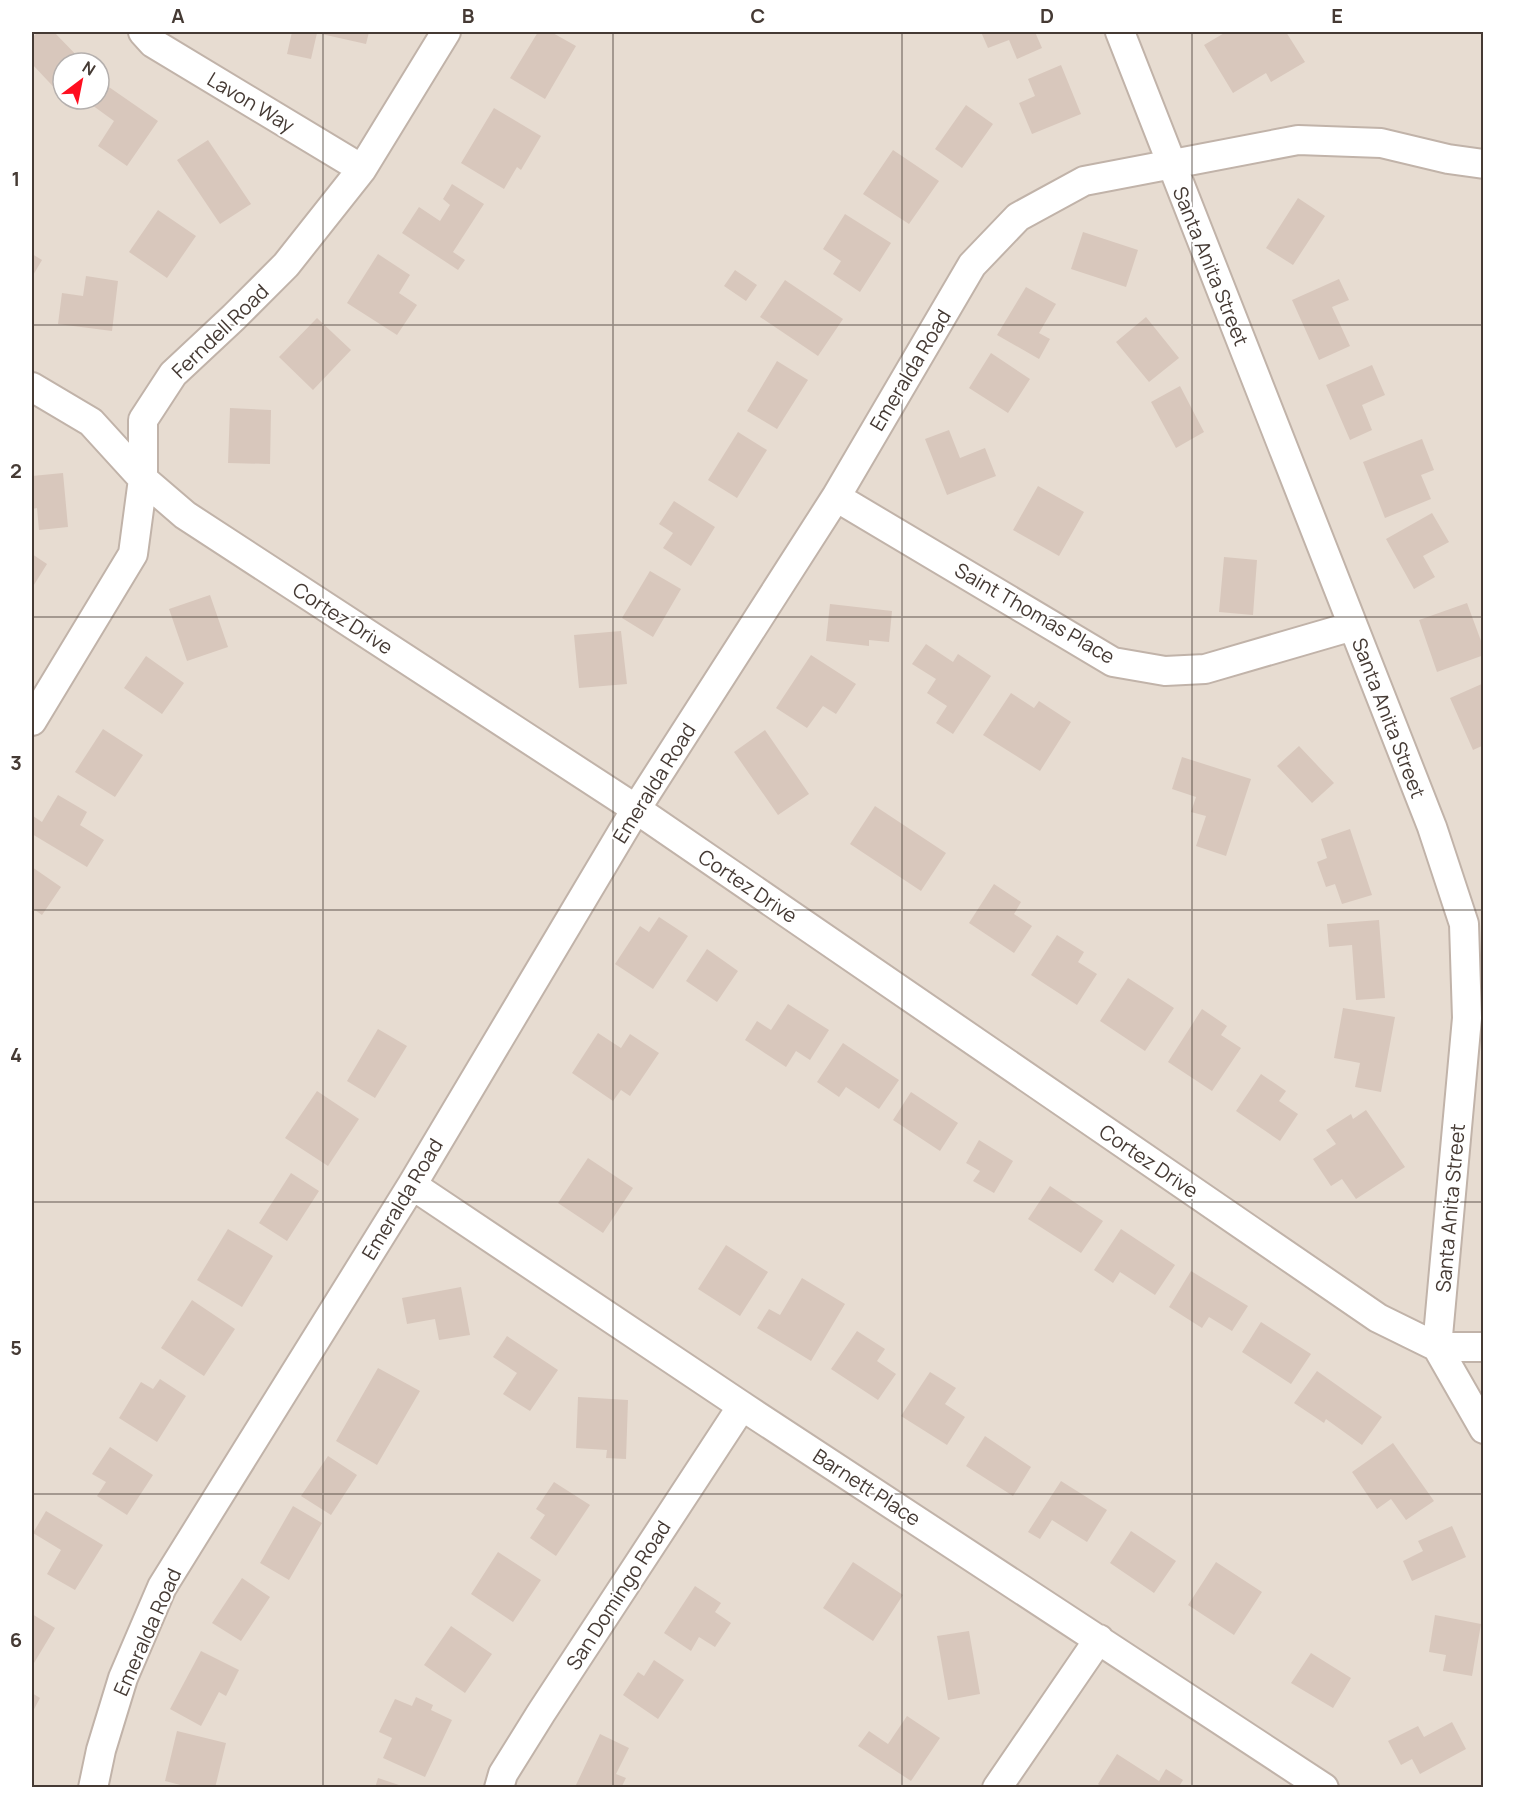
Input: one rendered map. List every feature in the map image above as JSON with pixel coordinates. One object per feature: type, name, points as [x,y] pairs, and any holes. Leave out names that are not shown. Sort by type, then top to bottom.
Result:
[{"type":"street","name":"Lavon Way","points":[[143,32],[153,43],[362,169]]},
{"type":"street","name":"Ferndell Road","points":[[32,721],[134,554],[143,479],[143,420],[173,374],[234,318],[286,265],[362,169],[446,32]]},
{"type":"street","name":"Santa Anita Street","points":[[1119,32],[1432,827],[1464,924],[1467,1018],[1437,1347]]},
{"type":"street","name":"Emeralda Road","points":[[93,1788],[101,1750],[123,1677],[162,1587],[412,1185],[636,809],[836,497],[972,266],[1018,217],[1084,181],[1298,140],[1381,143],[1448,159],[1484,164]]},
{"type":"street","name":"Cortez Drive","points":[[32,387],[91,422],[143,479],[185,515],[636,809],[1378,1317],[1437,1347],[1484,1347]]},
{"type":"street","name":"Saint Thomas Place","points":[[836,497],[1113,662],[1165,671],[1205,669],[1353,626]]},
{"type":"street","name":"Barnett Place","points":[[412,1185],[742,1406],[1324,1788]]},
{"type":"street","points":[[1437,1347],[1484,1429]]},
{"type":"street","name":"San Domingo Road","points":[[499,1788],[503,1774],[541,1713],[742,1406]]},
{"type":"street","points":[[997,1788],[1099,1639]]},
{"type":"shaded area","points":[[32,32],[1483,32],[1483,1787],[32,1787]]},
{"type":"building","points":[[38,32],[54,32],[72,51],[51,51],[51,84],[32,64],[32,38]]},
{"type":"building","points":[[292,32],[369,32],[366,44],[317,33],[311,59],[287,54]]},
{"type":"building","points":[[538,32],[551,32],[576,46],[545,99],[510,78]]},
{"type":"building","points":[[981,32],[1035,32],[1042,48],[1017,59],[1009,40],[988,48]]},
{"type":"building","points":[[1226,32],[1286,32],[1305,62],[1271,82],[1266,73],[1233,93],[1204,45]]},
{"type":"building","points":[[1061,65],[1081,114],[1032,134],[1019,103],[1035,96],[1028,79]]},
{"type":"building","points":[[111,88],[158,121],[127,166],[98,146],[114,121],[100,111],[111,111]]},
{"type":"building","points":[[966,105],[993,124],[962,168],[935,149]]},
{"type":"building","points":[[494,108],[541,136],[521,170],[517,167],[504,189],[461,163]]},
{"type":"building","points":[[208,140],[251,204],[220,224],[177,160]]},
{"type":"building","points":[[893,150],[939,181],[909,224],[863,194]]},
{"type":"building","points":[[452,184],[484,204],[453,252],[465,260],[458,270],[402,233],[419,207],[440,221],[450,205],[443,199]]},
{"type":"building","points":[[1298,198],[1325,216],[1293,265],[1266,248]]},
{"type":"building","points":[[158,210],[196,236],[167,278],[129,252]]},
{"type":"building","points":[[845,214],[891,243],[860,292],[833,274],[841,261],[823,249]]},
{"type":"building","points":[[1083,232],[1138,250],[1126,287],[1071,269]]},
{"type":"building","points":[[32,254],[42,260],[32,277]]},
{"type":"building","points":[[378,254],[410,275],[399,293],[417,305],[397,335],[347,303]]},
{"type":"building","points":[[735,270],[757,285],[746,301],[724,286]]},
{"type":"building","points":[[86,276],[118,281],[112,331],[58,324],[62,293],[83,296]]},
{"type":"building","points":[[1339,279],[1349,300],[1332,307],[1350,346],[1319,360],[1292,300]]},
{"type":"building","points":[[785,280],[843,319],[818,356],[760,317]]},
{"type":"building","points":[[1026,287],[1056,304],[1039,333],[1050,339],[1039,359],[997,335]]},
{"type":"building","points":[[1146,317],[1179,358],[1149,382],[1116,342]]},
{"type":"building","points":[[317,318],[351,350],[313,390],[279,357]]},
{"type":"building","points":[[991,353],[1030,379],[1008,413],[969,388]]},
{"type":"building","points":[[777,361],[808,380],[777,429],[747,411]]},
{"type":"building","points":[[1372,365],[1385,395],[1362,405],[1372,430],[1350,440],[1326,385]]},
{"type":"building","points":[[1180,386],[1204,432],[1176,448],[1151,402]]},
{"type":"building","points":[[230,408],[271,410],[270,464],[228,463]]},
{"type":"building","points":[[949,430],[960,458],[985,448],[996,476],[947,495],[925,439]]},
{"type":"building","points":[[738,432],[767,450],[737,498],[708,480]]},
{"type":"building","points":[[1422,439],[1434,470],[1421,475],[1431,499],[1385,518],[1363,462]]},
{"type":"building","points":[[63,473],[68,527],[39,530],[37,508],[32,509],[32,476]]},
{"type":"building","points":[[1038,486],[1084,512],[1059,556],[1013,530]]},
{"type":"building","points":[[674,501],[715,527],[691,566],[663,548],[673,533],[659,524]]},
{"type":"building","points":[[1432,513],[1449,542],[1423,556],[1435,577],[1414,589],[1386,539]]},
{"type":"building","points":[[32,554],[47,564],[32,588]]},
{"type":"building","points":[[1224,557],[1257,560],[1253,615],[1219,612]]},
{"type":"building","points":[[650,571],[681,589],[653,637],[622,618]]},
{"type":"building","points":[[210,595],[228,647],[187,661],[169,609]]},
{"type":"building","points":[[1467,603],[1484,649],[1484,655],[1437,672],[1419,620]]},
{"type":"building","points":[[830,604],[892,611],[889,642],[869,640],[869,646],[826,641]]},
{"type":"building","points":[[621,631],[627,684],[579,688],[574,635]]},
{"type":"building","points":[[926,644],[953,662],[958,654],[991,676],[953,734],[936,723],[947,706],[927,693],[936,679],[912,664]]},
{"type":"building","points":[[811,655],[856,684],[836,714],[823,706],[807,728],[776,708]]},
{"type":"building","points":[[146,656],[184,683],[162,714],[124,688]]},
{"type":"building","points":[[1484,683],[1484,745],[1473,750],[1450,698]]},
{"type":"building","points":[[1011,693],[1034,708],[1039,701],[1071,722],[1040,771],[983,735]]},
{"type":"building","points":[[103,729],[143,755],[115,797],[75,772]]},
{"type":"building","points":[[765,730],[809,794],[778,815],[734,752]]},
{"type":"building","points":[[1299,746],[1334,783],[1312,803],[1277,766]]},
{"type":"building","points":[[1182,757],[1251,779],[1226,856],[1196,846],[1206,816],[1191,812],[1196,797],[1172,789]]},
{"type":"building","points":[[58,795],[87,812],[80,825],[104,840],[87,867],[32,834],[33,816],[42,822]]},
{"type":"building","points":[[875,806],[946,853],[921,891],[850,844]]},
{"type":"building","points":[[1350,829],[1372,895],[1342,904],[1335,884],[1326,887],[1317,862],[1327,858],[1321,839]]},
{"type":"building","points":[[32,867],[61,887],[42,915],[32,908]]},
{"type":"building","points":[[994,884],[1021,902],[1014,914],[1032,926],[1014,953],[969,923]]},
{"type":"building","points":[[659,917],[688,936],[653,989],[615,964],[640,926],[649,932]]},
{"type":"building","points":[[1379,920],[1385,998],[1356,1000],[1352,945],[1329,947],[1327,924]]},
{"type":"building","points":[[1057,935],[1084,952],[1078,962],[1097,974],[1077,1005],[1031,975]]},
{"type":"building","points":[[707,949],[738,971],[717,1002],[686,981]]},
{"type":"building","points":[[1128,978],[1174,1008],[1145,1051],[1100,1021]]},
{"type":"building","points":[[788,1004],[829,1030],[810,1060],[796,1051],[786,1067],[745,1040],[757,1021],[771,1030]]},
{"type":"building","points":[[1343,1008],[1395,1017],[1381,1092],[1355,1087],[1360,1063],[1334,1058]]},
{"type":"building","points":[[1202,1009],[1227,1026],[1221,1035],[1241,1048],[1212,1091],[1168,1062]]},
{"type":"building","points":[[378,1029],[407,1046],[375,1098],[347,1081]]},
{"type":"building","points":[[598,1033],[621,1048],[630,1034],[659,1053],[630,1096],[621,1090],[613,1101],[572,1073]]},
{"type":"building","points":[[843,1043],[899,1080],[879,1109],[846,1087],[839,1097],[817,1082]]},
{"type":"building","points":[[1261,1074],[1286,1091],[1279,1101],[1298,1114],[1280,1141],[1236,1111]]},
{"type":"building","points":[[317,1091],[359,1119],[328,1166],[285,1138]]},
{"type":"building","points":[[911,1092],[958,1123],[940,1151],[893,1120]]},
{"type":"building","points":[[1366,1110],[1405,1167],[1356,1199],[1342,1179],[1331,1186],[1313,1159],[1336,1144],[1326,1130],[1351,1114],[1353,1119]]},
{"type":"building","points":[[979,1140],[1013,1161],[994,1193],[973,1181],[980,1171],[966,1163]]},
{"type":"building","points":[[588,1158],[633,1188],[603,1233],[558,1203]]},
{"type":"building","points":[[291,1173],[319,1191],[287,1241],[259,1223]]},
{"type":"building","points":[[1050,1186],[1103,1221],[1081,1253],[1028,1219]]},
{"type":"building","points":[[228,1229],[273,1256],[242,1307],[197,1280]]},
{"type":"building","points":[[1121,1229],[1175,1265],[1155,1295],[1120,1272],[1113,1283],[1094,1270]]},
{"type":"building","points":[[726,1245],[768,1272],[740,1316],[698,1289]]},
{"type":"building","points":[[1191,1271],[1248,1306],[1232,1331],[1209,1317],[1202,1328],[1169,1307]]},
{"type":"building","points":[[802,1278],[845,1304],[811,1361],[757,1328],[769,1309],[780,1315]]},
{"type":"building","points":[[461,1287],[470,1335],[439,1340],[435,1319],[407,1324],[402,1298]]},
{"type":"building","points":[[192,1300],[235,1329],[204,1376],[161,1348]]},
{"type":"building","points":[[1261,1322],[1311,1354],[1291,1384],[1242,1352]]},
{"type":"building","points":[[857,1331],[885,1349],[877,1361],[896,1374],[878,1400],[831,1369]]},
{"type":"building","points":[[507,1336],[558,1370],[530,1411],[503,1394],[517,1373],[493,1357]]},
{"type":"building","points":[[378,1368],[420,1391],[377,1465],[336,1441]]},
{"type":"building","points":[[1317,1371],[1382,1417],[1362,1445],[1326,1419],[1324,1423],[1294,1403]]},
{"type":"building","points":[[930,1372],[956,1388],[945,1404],[965,1417],[947,1445],[901,1416]]},
{"type":"building","points":[[160,1379],[186,1396],[157,1442],[119,1418],[141,1382],[153,1389]]},
{"type":"building","points":[[578,1397],[628,1400],[626,1459],[606,1458],[607,1450],[576,1448]]},
{"type":"building","points":[[985,1436],[1031,1467],[1013,1496],[966,1466]]},
{"type":"building","points":[[1393,1443],[1434,1501],[1406,1520],[1391,1499],[1377,1509],[1352,1472]]},
{"type":"building","points":[[110,1447],[153,1475],[127,1515],[97,1496],[106,1482],[92,1474]]},
{"type":"building","points":[[328,1456],[357,1475],[331,1515],[301,1496]]},
{"type":"building","points":[[1061,1481],[1107,1510],[1087,1542],[1052,1520],[1040,1539],[1028,1532]]},
{"type":"building","points":[[554,1482],[590,1505],[556,1556],[530,1538],[545,1515],[536,1509]]},
{"type":"building","points":[[293,1506],[322,1523],[289,1580],[260,1563]]},
{"type":"building","points":[[46,1511],[103,1545],[75,1590],[47,1574],[61,1550],[33,1533]]},
{"type":"building","points":[[1452,1526],[1466,1557],[1412,1581],[1403,1561],[1423,1551],[1418,1541]]},
{"type":"building","points":[[1131,1531],[1176,1561],[1154,1593],[1110,1563]]},
{"type":"building","points":[[498,1552],[541,1580],[513,1622],[471,1594]]},
{"type":"building","points":[[853,1562],[903,1595],[873,1641],[823,1608]]},
{"type":"building","points":[[1216,1562],[1262,1592],[1234,1635],[1188,1605]]},
{"type":"building","points":[[242,1578],[270,1597],[241,1641],[212,1623]]},
{"type":"building","points":[[695,1586],[721,1603],[715,1612],[731,1623],[715,1647],[699,1637],[691,1651],[664,1633]]},
{"type":"building","points":[[32,1614],[55,1628],[34,1663],[32,1661]]},
{"type":"building","points":[[1435,1615],[1481,1624],[1472,1676],[1443,1671],[1446,1655],[1429,1652]]},
{"type":"building","points":[[451,1626],[492,1654],[465,1693],[424,1665]]},
{"type":"building","points":[[969,1631],[980,1694],[948,1700],[937,1636]]},
{"type":"building","points":[[201,1651],[239,1670],[226,1696],[219,1692],[201,1726],[170,1709]]},
{"type":"building","points":[[1311,1653],[1351,1678],[1333,1708],[1291,1683]]},
{"type":"building","points":[[654,1660],[684,1680],[658,1719],[623,1695],[638,1672],[644,1676]]},
{"type":"building","points":[[32,1693],[40,1698],[32,1713]]},
{"type":"building","points":[[416,1697],[433,1705],[431,1710],[452,1720],[425,1777],[383,1758],[392,1738],[379,1732],[395,1699],[412,1706]]},
{"type":"building","points":[[907,1716],[940,1738],[911,1781],[858,1746],[869,1731],[888,1744]]},
{"type":"building","points":[[1452,1722],[1466,1749],[1420,1774],[1412,1759],[1401,1765],[1388,1741],[1418,1726],[1424,1737]]},
{"type":"building","points":[[177,1731],[226,1743],[215,1788],[192,1788],[165,1781]]},
{"type":"building","points":[[600,1734],[629,1748],[616,1774],[626,1778],[621,1788],[582,1788],[576,1785]]},
{"type":"building","points":[[1117,1754],[1159,1781],[1166,1769],[1183,1780],[1178,1788],[1103,1788],[1098,1784]]},
{"type":"building","points":[[378,1778],[405,1787],[405,1788],[375,1788]]}]
